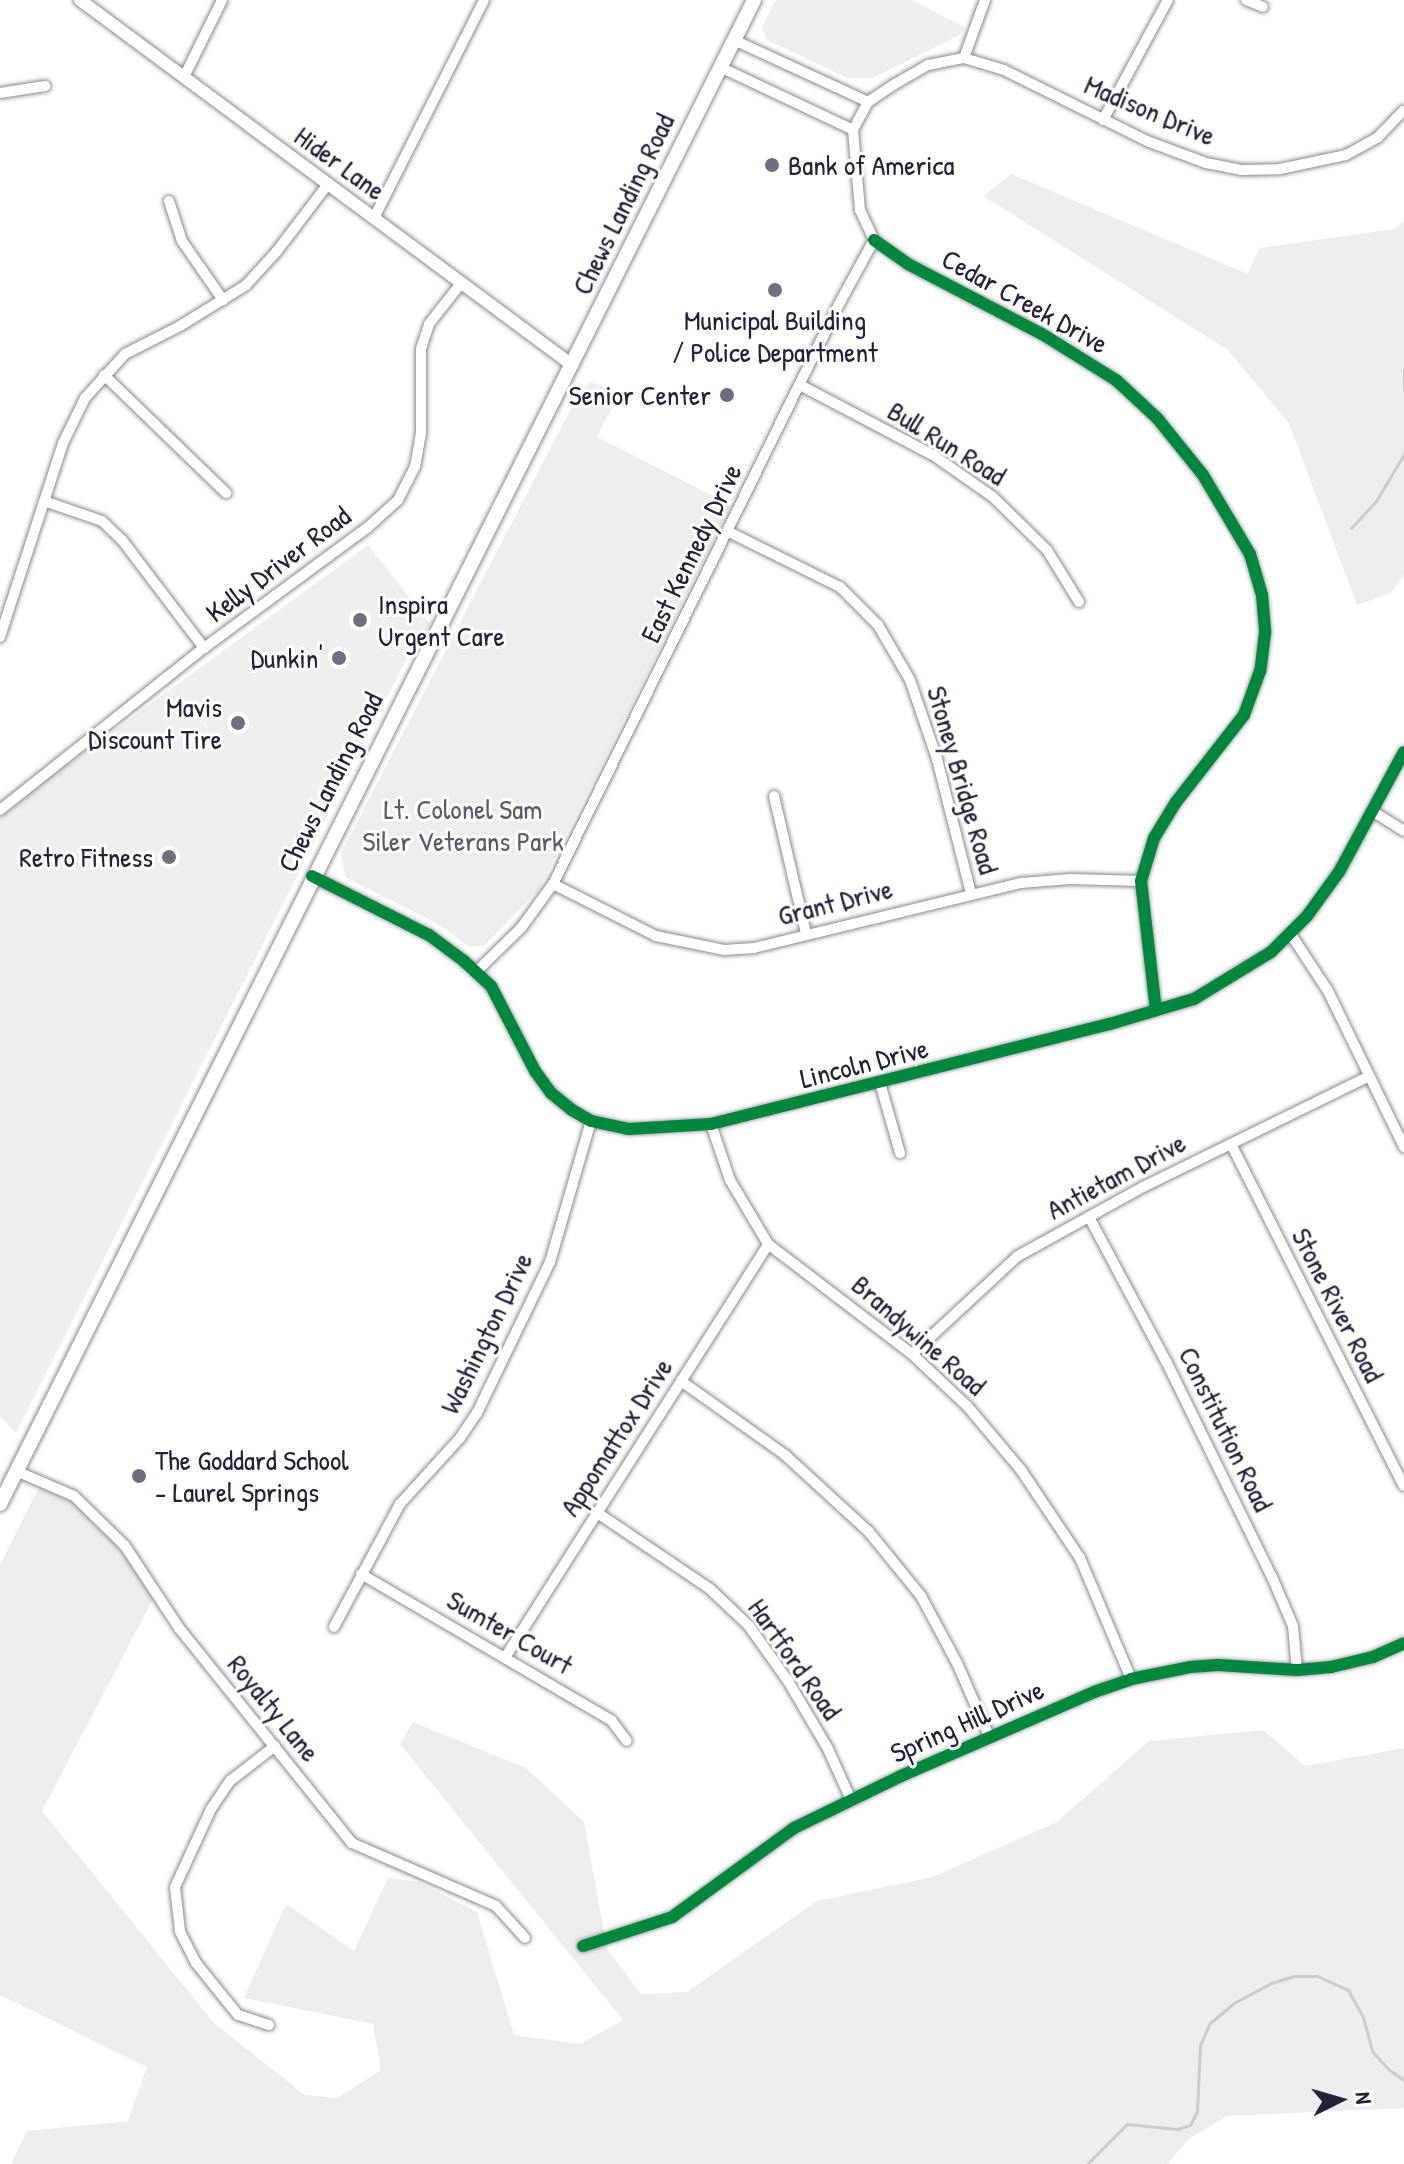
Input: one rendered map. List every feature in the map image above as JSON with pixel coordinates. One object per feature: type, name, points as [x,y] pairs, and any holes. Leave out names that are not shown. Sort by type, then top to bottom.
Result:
[{"type":"main road","name":"Chews Landing Road","points":[[0,1504],[312,876],[754,0]]},
{"type":"street","name":"Hider Lane","points":[[80,0],[572,365]]},
{"type":"street","points":[[184,77],[222,0]]},
{"type":"street","points":[[374,218],[484,0]]},
{"type":"street","points":[[874,240],[860,210],[853,130],[868,102],[928,65],[964,58],[985,0]]},
{"type":"street","points":[[1103,120],[1168,0]]},
{"type":"street","points":[[1246,0],[1263,7]]},
{"type":"street","points":[[734,40],[868,102]]},
{"type":"street","name":"Madison Drive","points":[[964,58],[1004,70],[1103,120],[1206,163],[1241,170],[1280,169],[1346,155],[1378,137],[1404,110]]},
{"type":"street","points":[[720,67],[853,130]]},
{"type":"street","points":[[0,93],[45,86]]},
{"type":"street","points":[[0,637],[63,443],[85,398],[125,354],[246,285],[277,251],[328,184]]},
{"type":"street","points":[[169,201],[182,241],[223,300]]},
{"type":"street","name":"East Kennedy Drive","points":[[476,972],[521,928],[553,884],[874,240]]},
{"type":"street","name":"Cedar Creek Drive","points":[[874,240],[908,264],[1042,334],[1116,380],[1157,418],[1203,475],[1250,554],[1262,595],[1265,633],[1260,671],[1244,715],[1176,802],[1154,838],[1141,881],[1156,1010]]},
{"type":"street","name":"Kelly Driver Road","points":[[0,810],[204,648],[367,528],[398,500],[415,467],[421,432],[421,349],[429,324],[462,282]]},
{"type":"street","points":[[104,375],[226,493]]},
{"type":"street","name":"Bull Run Road","points":[[800,385],[933,455],[993,497],[1047,550],[1079,602]]},
{"type":"street","points":[[44,501],[102,521],[122,540],[204,648]]},
{"type":"street","name":"Stoney Bridge Road","points":[[729,532],[840,587],[878,625],[910,680],[937,759],[971,893]]},
{"type":"street","name":"Lincoln Drive","points":[[312,876],[429,935],[476,972],[491,986],[535,1071],[551,1093],[591,1121],[629,1129],[711,1124],[880,1083],[1194,999],[1271,952],[1290,933],[1339,872],[1404,752]]},
{"type":"street","points":[[774,796],[806,933]]},
{"type":"street","points":[[1372,811],[1404,831]]},
{"type":"street","name":"Grant Drive","points":[[553,884],[656,936],[724,950],[754,948],[1021,883],[1071,879],[1141,881]]},
{"type":"street","points":[[1290,933],[1328,991],[1404,1147]]},
{"type":"street","name":"Antietam Drive","points":[[912,1354],[1018,1256],[1231,1144],[1368,1077]]},
{"type":"street","points":[[880,1083],[900,1153]]},
{"type":"street","name":"Washington Drive","points":[[334,1627],[400,1504],[451,1449],[477,1413],[550,1262],[591,1121]]},
{"type":"street","name":"Brandywine Road","points":[[711,1124],[730,1180],[768,1244],[912,1354],[968,1407],[1012,1460],[1080,1558],[1131,1679]]},
{"type":"street","name":"Stone River Road","points":[[1231,1144],[1404,1486]]},
{"type":"street","name":"Constitution Road","points":[[1089,1217],[1166,1361],[1272,1577],[1293,1626],[1297,1670]]},
{"type":"street","name":"Appomattox Drive","points":[[506,1656],[768,1244]]},
{"type":"street","points":[[681,1381],[785,1455],[869,1532],[921,1596],[957,1663],[989,1736]]},
{"type":"street","name":"Royalty Lane","points":[[16,1471],[74,1496],[125,1546],[179,1628],[352,1843],[496,1906],[525,1938]]},
{"type":"street","name":"Hartford Road","points":[[596,1512],[710,1589],[749,1626],[788,1681],[828,1749],[851,1800]]},
{"type":"street","name":"Sumter Court","points":[[361,1574],[611,1720],[627,1741]]},
{"type":"street","name":"Spring Hill Drive","points":[[583,1946],[672,1917],[794,1828],[851,1800],[989,1736],[1131,1679],[1218,1665],[1297,1670],[1373,1657],[1404,1643]]},
{"type":"street","points":[[269,2025],[238,2015],[196,1963],[180,1931],[175,1887],[211,1809],[230,1781],[275,1746]]},
{"type":"shaded area","points":[[775,0],[912,0],[966,28],[958,36],[873,78],[847,78],[767,40],[762,28]]},
{"type":"shaded area","points":[[368,545],[430,624],[410,652],[16,1433],[0,1416],[0,814]]},
{"type":"green space","points":[[1011,174],[1248,274],[1259,248],[1394,229],[1404,220],[1404,575],[1391,593],[1357,605],[1289,423],[1228,350],[983,196]]},
{"type":"green space","name":"Lt. Colonel Sam Siler Veterans Park","points":[[591,382],[619,394],[597,437],[731,505],[539,889],[484,946],[469,947],[440,925],[345,877],[341,853],[579,393]]},
{"type":"green space","points":[[40,1485],[94,1513],[154,1597],[42,1811],[214,2023],[305,2095],[337,2098],[381,2070],[373,2024],[244,1998],[286,1904],[354,1951],[388,1878],[418,1882],[477,1912],[514,2035],[580,2044],[623,2020],[400,1744],[413,1722],[526,1768],[584,1822],[607,1949],[641,1994],[687,1992],[817,1901],[932,1877],[1057,1822],[1149,1741],[1263,1730],[1305,1766],[1404,1748],[1404,2108],[1227,2116],[1190,2138],[1167,2164],[11,2164],[27,2131],[128,2121],[147,2067],[0,1995],[0,1565]]},
{"type":"waterway","points":[[1404,370],[1404,390]]},
{"type":"waterway","points":[[1351,528],[1376,501],[1404,454]]},
{"type":"waterway","points":[[1087,2164],[1127,2124],[1177,2129],[1190,2125],[1197,2111],[1200,2045],[1210,2023],[1234,2003],[1271,1983],[1294,1976],[1317,1976],[1348,1990],[1363,2017],[1372,2051],[1388,2069],[1404,2080]]},
{"type":"cycle path","points":[[874,240],[908,264],[1042,334],[1116,380],[1157,418],[1203,475],[1250,554],[1262,595],[1265,633],[1260,671],[1244,715],[1176,802],[1154,838],[1141,881],[1156,1010]]},
{"type":"cycle path","points":[[312,876],[429,935],[464,961],[491,986],[535,1071],[551,1093],[572,1110],[591,1121],[629,1129],[711,1124],[1110,1024],[1194,999],[1271,952],[1307,916],[1339,872],[1404,752]]},
{"type":"cycle path","points":[[583,1946],[672,1917],[794,1828],[901,1776],[1094,1692],[1131,1679],[1190,1667],[1218,1665],[1297,1670],[1331,1667],[1373,1657],[1404,1643]]},
{"type":"place","name":"Bank of America","points":[[772,165]]},
{"type":"place","name":"Municipal Building / Police Department","points":[[775,290]]},
{"type":"place","name":"Senior Center","points":[[727,395]]},
{"type":"place","name":"Inspira Urgent Care","points":[[360,620]]},
{"type":"place","name":"Dunkin'","points":[[339,658]]},
{"type":"place","name":"Mavis Discount Tire","points":[[238,723]]},
{"type":"place","name":"Retro Fitness","points":[[169,857]]},
{"type":"place","name":"The Goddard School - Laurel Springs","points":[[139,1476]]}]
